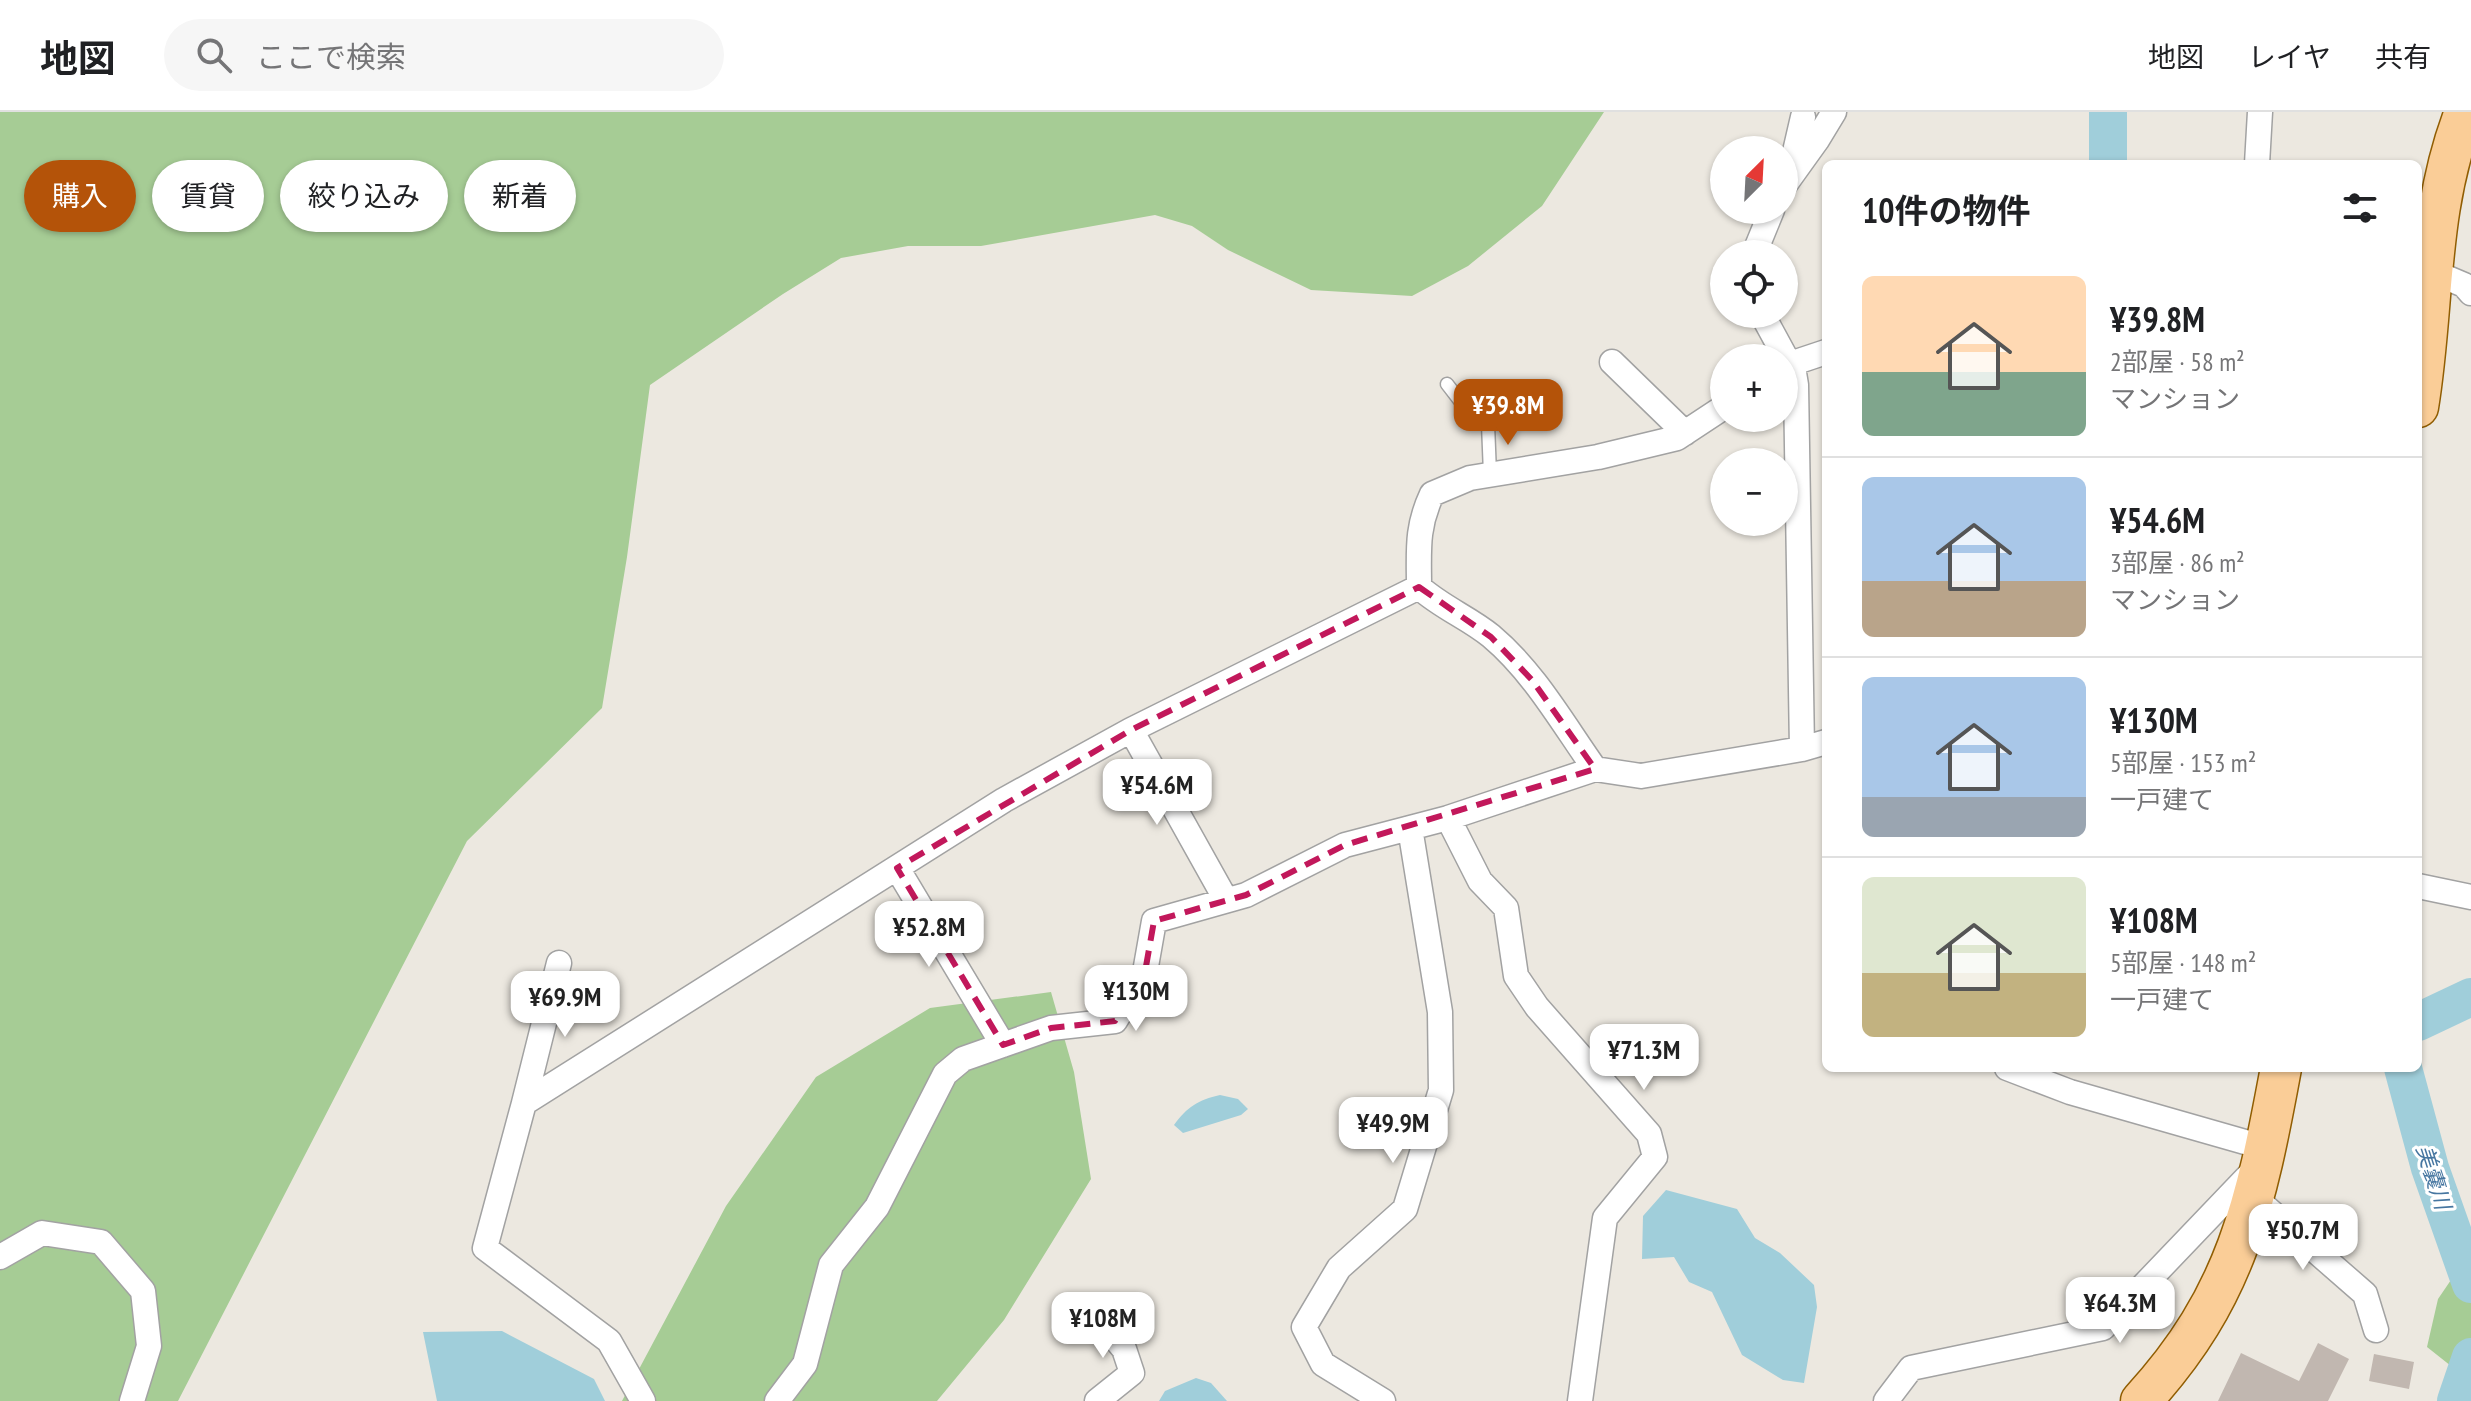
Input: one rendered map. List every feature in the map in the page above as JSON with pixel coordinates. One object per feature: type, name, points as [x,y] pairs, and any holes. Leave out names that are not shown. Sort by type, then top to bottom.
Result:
[{"type":"main road","points":[[2422,350],[2426,294],[2444,176],[2465,112]]},
{"type":"main road","points":[[2141,1401],[2172,1367],[2213,1305],[2242,1239],[2262,1169],[2280,1072]]},
{"type":"street","points":[[1798,166],[1834,112]]},
{"type":"street","points":[[2257,160],[2260,112]]},
{"type":"street","points":[[1798,137],[1803,117]]},
{"type":"street","points":[[2426,294],[2464,285],[2471,293]]},
{"type":"street","points":[[1798,361],[1822,353]]},
{"type":"street","points":[[1612,362],[1685,433]]},
{"type":"street","points":[[1595,769],[1532,680],[1491,637],[1429,597],[1419,587],[1422,516],[1432,494],[1470,478],[1598,457],[1677,438],[1710,416]]},
{"type":"street","points":[[1797,432],[1802,749]]},
{"type":"street","points":[[524,1103],[1004,800],[1131,730],[1419,587]]},
{"type":"street","points":[[1131,730],[1226,900]]},
{"type":"street","points":[[777,1401],[805,1364],[831,1265],[877,1207],[945,1074],[963,1059],[1051,1028],[1115,1021],[1145,972],[1154,921],[1246,895],[1345,845],[1448,818],[1595,769],[1641,776],[1822,743]]},
{"type":"street","points":[[1448,818],[1480,881],[1506,908],[1516,976],[1537,1007],[1649,1134],[1655,1157],[1605,1218],[1580,1401]]},
{"type":"street","points":[[1383,1401],[1323,1364],[1304,1327],[1339,1268],[1405,1209],[1441,1090],[1440,1012],[1410,828]]},
{"type":"street","points":[[897,868],[1003,1045]]},
{"type":"street","points":[[2422,887],[2471,897]]},
{"type":"street","points":[[559,963],[485,1248],[609,1341],[643,1401]]},
{"type":"street","points":[[2018,1072],[2262,1169],[2365,1294],[2376,1330]]},
{"type":"street","points":[[2070,1092],[2074,1072]]},
{"type":"street","points":[[1886,1401],[1911,1368],[2103,1328],[2262,1169]]},
{"type":"street","points":[[0,1257],[42,1233],[101,1242],[143,1291],[149,1346],[132,1401]]},
{"type":"street","points":[[1097,1401],[1132,1373],[1124,1349],[1099,1319]]},
{"type":"lane","points":[[1447,384],[1464,406],[1488,424],[1490,474]]},
{"type":"highlighted area","points":[[1419,587],[1491,637],[1532,680],[1595,769],[1345,845],[1246,895],[1154,921],[1145,972],[1115,1021],[1051,1028],[1003,1045],[897,868],[1131,730]]},
{"type":"green space","points":[[0,112],[1604,112],[1542,206],[1468,266],[1412,296],[1311,290],[1228,250],[1192,226],[1155,215],[981,246],[908,246],[841,258],[650,385],[627,557],[602,708],[467,841],[178,1401],[0,1401]]},
{"type":"green space","points":[[1051,992],[1074,1072],[1091,1179],[1004,1320],[937,1401],[622,1401],[726,1206],[816,1077],[930,1008]]},
{"type":"green space","points":[[2471,1244],[2471,1401],[2443,1401],[2451,1366],[2427,1347],[2438,1299],[2453,1277],[2446,1254]]},
{"type":"water","points":[[1220,1095],[1238,1099],[1248,1109],[1241,1115],[1183,1133],[1174,1125],[1194,1105]]},
{"type":"water","points":[[1666,1190],[1737,1209],[1755,1238],[1780,1253],[1814,1285],[1817,1307],[1804,1383],[1783,1380],[1742,1355],[1712,1292],[1689,1282],[1674,1257],[1642,1259],[1643,1216]]},
{"type":"water","points":[[502,1331],[594,1379],[605,1401],[437,1401],[423,1332]]},
{"type":"water","points":[[1196,1378],[1211,1383],[1227,1401],[1159,1401],[1165,1391]]},
{"type":"building","points":[[2318,1343],[2349,1359],[2328,1401],[2218,1401],[2241,1353],[2299,1381]]},
{"type":"building","points":[[2374,1354],[2414,1362],[2409,1389],[2369,1381]]},
{"type":"waterway","name":"美嚢川","points":[[2108,112],[2108,160]]},
{"type":"waterway","points":[[2422,1020],[2471,997]]},
{"type":"waterway","name":"美嚢川","points":[[2404,1072],[2430,1168],[2471,1284]]},
{"type":"waterway","name":"美嚢川","points":[[2456,1401],[2471,1357]]}]
